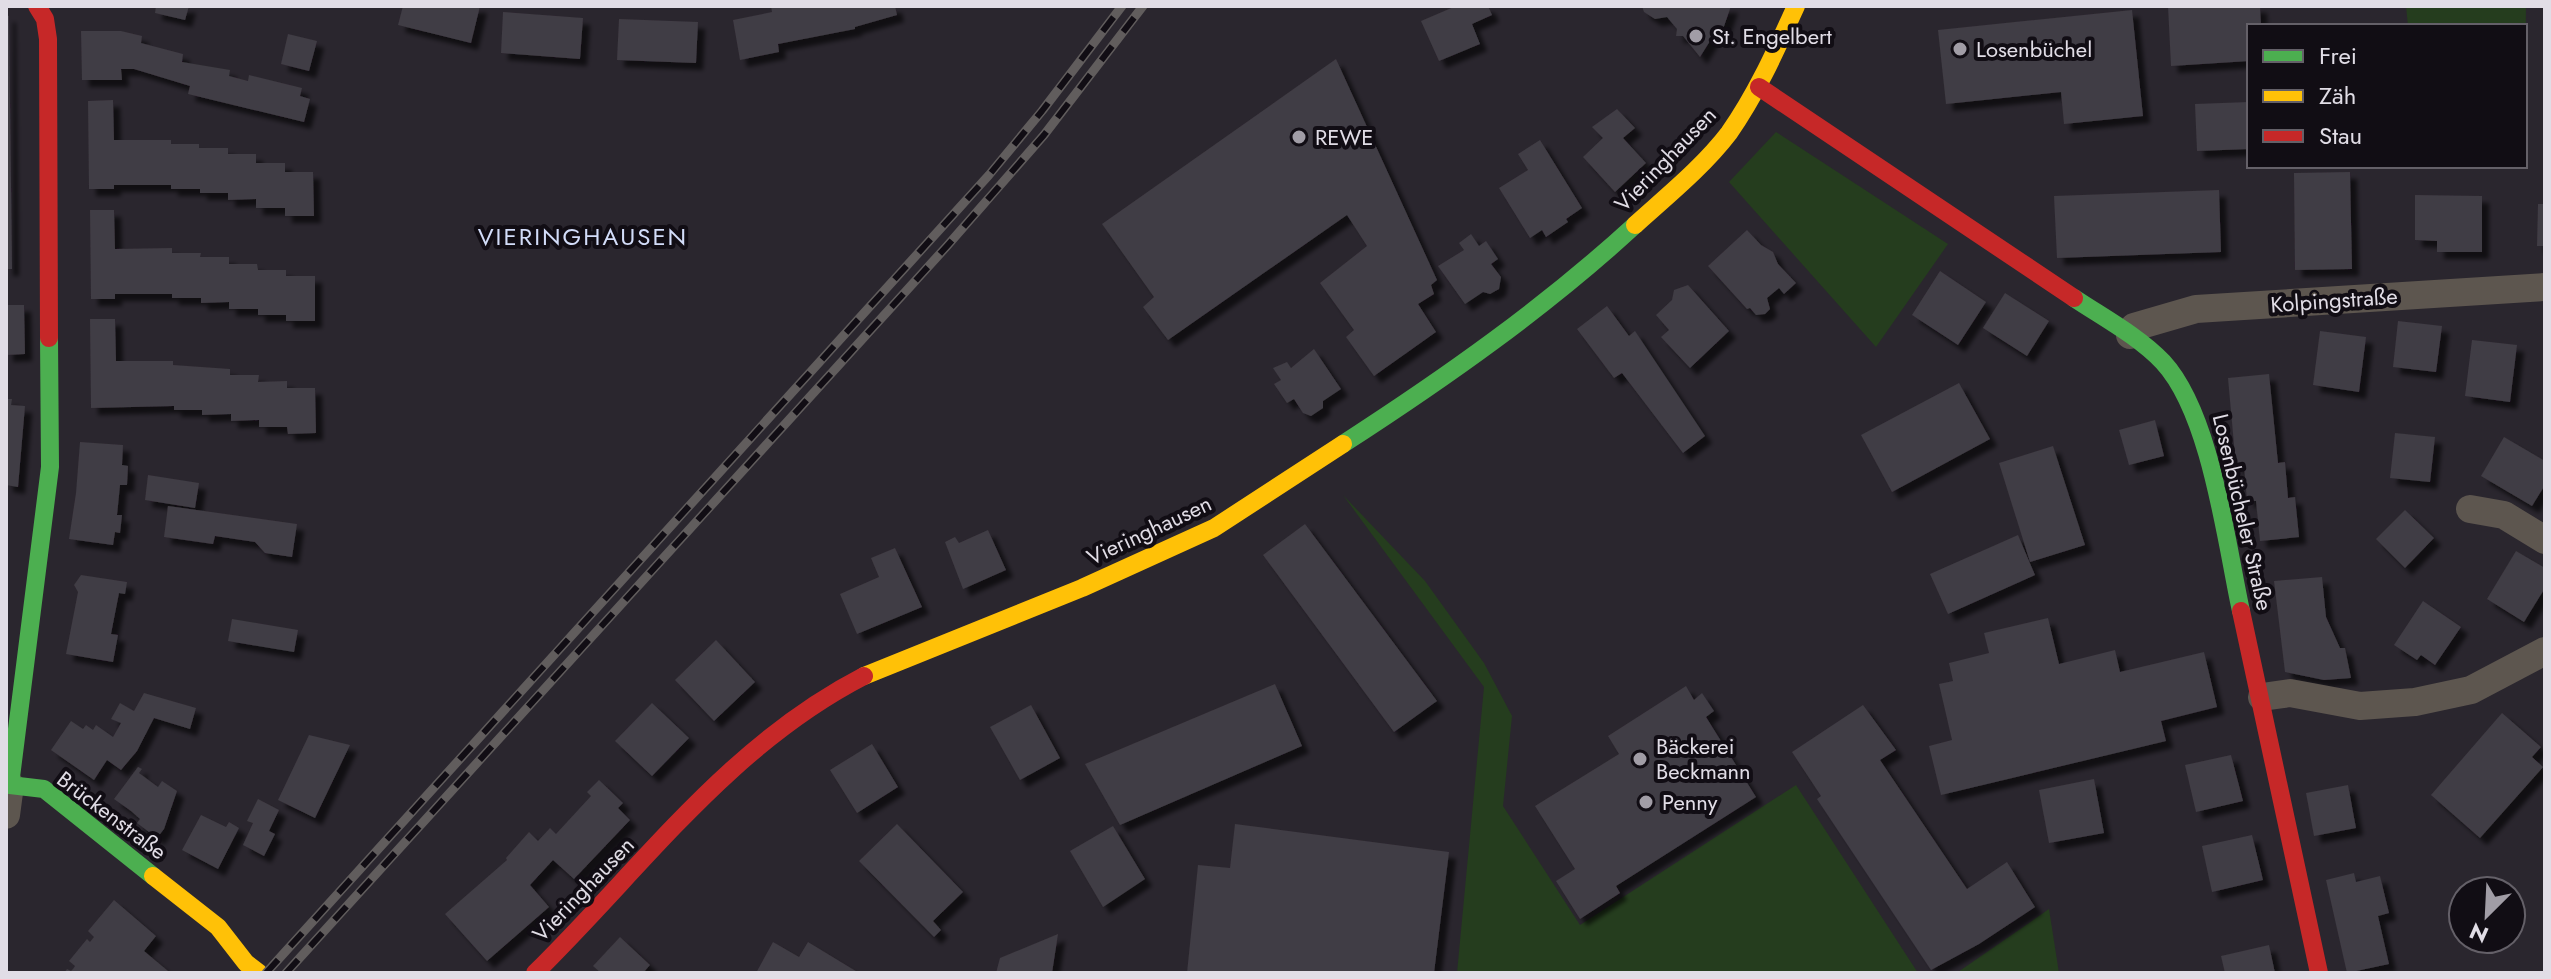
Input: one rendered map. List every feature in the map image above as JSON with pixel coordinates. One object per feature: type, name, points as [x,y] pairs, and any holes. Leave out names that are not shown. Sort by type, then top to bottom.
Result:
[{"type":"street","points":[[6,815],[50,467],[48,39],[45,19],[37,6]]},
{"type":"street","name":"Vieringhausen","points":[[535,973],[742,758],[823,697],[866,675],[1082,588],[1214,528],[1449,373],[1521,321],[1597,260],[1683,181],[1727,135],[1759,87],[1796,6]]},
{"type":"street","name":"Losenbücheler Straße","points":[[1759,87],[2130,335],[2172,369],[2194,406],[2208,457],[2319,973]]},
{"type":"street","name":"Kolpingstraße","points":[[2130,335],[2134,327],[2196,309],[2545,287]]},
{"type":"street","points":[[2470,509],[2504,515],[2545,540]]},
{"type":"street","points":[[2262,697],[2290,693],[2360,706],[2415,702],[2471,690],[2545,651]]},
{"type":"street","name":"Brückenstraße","points":[[10,785],[44,789],[218,927],[252,968]]},
{"type":"green space","points":[[2406,6],[2526,6],[2526,24],[2408,24]]},
{"type":"green space","points":[[1776,132],[1948,244],[1876,347],[1729,182]]},
{"type":"green space","points":[[1343,495],[1425,581],[1484,663],[1512,716],[1503,806],[1580,925],[1796,785],[1918,973],[1457,973],[1484,687]]},
{"type":"green space","points":[[2049,909],[2059,973],[1954,973],[1958,972]]},
{"type":"building","points":[[156,6],[189,6],[185,20],[155,13]]},
{"type":"building","points":[[403,6],[480,6],[471,43],[398,25]]},
{"type":"building","points":[[771,6],[895,6],[897,15],[855,29],[778,44],[779,52],[740,60],[733,20],[772,12]]},
{"type":"building","points":[[1456,6],[1488,6],[1492,15],[1472,24],[1480,44],[1439,61],[1421,21]]},
{"type":"building","name":"St. Engelbert","points":[[1642,6],[1731,6],[1721,35],[1715,33],[1700,57],[1683,36],[1676,36],[1677,29],[1667,17],[1655,19],[1644,12]]},
{"type":"building","points":[[2168,6],[2260,6],[2261,24],[2247,24],[2247,61],[2171,66]]},
{"type":"building","points":[[2132,10],[2143,116],[2064,124],[2061,92],[1946,104],[1938,30]]},
{"type":"building","points":[[503,12],[583,18],[580,59],[501,53]]},
{"type":"building","points":[[6,15],[9,16],[12,269],[6,269]]},
{"type":"building","points":[[619,19],[698,22],[696,63],[617,60]]},
{"type":"building","points":[[81,31],[121,31],[142,36],[141,43],[183,54],[182,62],[230,70],[229,76],[248,81],[249,75],[302,88],[300,96],[310,99],[304,122],[188,94],[190,86],[134,69],[121,69],[122,80],[82,80]]},
{"type":"building","points":[[288,34],[317,41],[309,71],[281,64]]},
{"type":"building","name":"REWE","points":[[1336,59],[1437,280],[1431,285],[1434,294],[1418,304],[1436,332],[1374,376],[1346,337],[1354,330],[1320,283],[1367,246],[1347,215],[1168,340],[1143,307],[1154,297],[1102,224]]},
{"type":"building","points":[[113,100],[114,140],[171,140],[171,144],[199,144],[199,148],[228,148],[228,154],[256,154],[256,163],[285,163],[285,172],[313,172],[314,216],[285,216],[285,208],[256,208],[256,199],[228,200],[228,193],[171,189],[171,185],[114,185],[114,189],[89,189],[88,101]]},
{"type":"building","points":[[2247,102],[2247,149],[2197,151],[2195,104]]},
{"type":"building","points":[[1617,109],[1635,128],[1623,138],[1646,163],[1615,192],[1583,157],[1603,138],[1592,127]]},
{"type":"building","points":[[1540,140],[1582,208],[1546,237],[1542,230],[1530,238],[1499,188],[1528,170],[1518,154]]},
{"type":"building","points":[[2350,172],[2352,269],[2295,270],[2294,173]]},
{"type":"building","points":[[2219,190],[2221,252],[2057,258],[2054,196]]},
{"type":"building","points":[[2415,195],[2482,196],[2482,252],[2437,252],[2437,241],[2415,240]]},
{"type":"building","points":[[2538,204],[2545,204],[2545,246],[2537,246]]},
{"type":"building","points":[[90,210],[114,210],[115,249],[172,248],[172,253],[229,257],[229,264],[257,264],[258,270],[286,270],[286,276],[315,276],[315,321],[286,321],[286,315],[258,315],[258,309],[229,309],[229,302],[201,303],[201,298],[172,298],[172,294],[115,294],[115,299],[91,299]]},
{"type":"building","points":[[1747,230],[1761,245],[1773,252],[1778,264],[1796,283],[1784,294],[1779,288],[1767,298],[1770,309],[1765,314],[1756,315],[1750,308],[1747,309],[1708,266]]},
{"type":"building","points":[[1471,234],[1479,246],[1486,241],[1498,259],[1491,264],[1501,277],[1499,289],[1490,294],[1483,292],[1465,304],[1438,266],[1464,250],[1459,243]]},
{"type":"building","points":[[1940,271],[1986,302],[1958,345],[1912,315]]},
{"type":"building","points":[[1688,285],[1729,331],[1690,368],[1661,337],[1669,330],[1656,315],[1672,300],[1674,290]]},
{"type":"building","points":[[2005,293],[2049,321],[2027,356],[1983,328]]},
{"type":"building","points":[[6,305],[24,305],[25,354],[6,355]]},
{"type":"building","points":[[1607,306],[1629,336],[1635,331],[1705,436],[1683,453],[1622,373],[1614,378],[1577,329]]},
{"type":"building","points":[[90,319],[115,319],[116,361],[173,361],[173,365],[230,369],[230,375],[259,375],[258,382],[287,381],[287,388],[315,388],[316,433],[288,434],[287,427],[259,427],[259,420],[231,421],[231,414],[202,415],[202,410],[174,410],[174,406],[91,408]]},
{"type":"building","points":[[2398,321],[2442,326],[2436,372],[2393,367]]},
{"type":"building","points":[[2320,331],[2366,337],[2359,392],[2313,385]]},
{"type":"building","points":[[2472,340],[2517,345],[2510,402],[2465,396]]},
{"type":"building","points":[[1314,349],[1341,389],[1323,401],[1323,408],[1311,416],[1303,413],[1294,399],[1287,403],[1274,384],[1281,380],[1273,368],[1287,362],[1291,368]]},
{"type":"building","points":[[2269,374],[2278,463],[2285,462],[2288,498],[2295,497],[2299,537],[2260,541],[2256,501],[2247,501],[2244,466],[2236,467],[2228,378]]},
{"type":"building","points":[[1959,383],[1990,439],[1892,492],[1861,435]]},
{"type":"building","points":[[6,399],[12,399],[11,405],[25,406],[18,487],[6,485]]},
{"type":"building","points":[[2155,420],[2164,456],[2129,465],[2119,430]]},
{"type":"building","points":[[2395,433],[2435,437],[2430,482],[2390,478]]},
{"type":"building","points":[[2504,437],[2545,461],[2545,485],[2532,506],[2481,476]]},
{"type":"building","points":[[80,442],[123,445],[122,465],[128,466],[127,485],[120,485],[117,515],[122,515],[120,533],[115,532],[113,545],[69,539]]},
{"type":"building","points":[[2053,446],[2085,545],[2030,562],[1999,463]]},
{"type":"building","points":[[148,475],[199,483],[195,508],[145,500]]},
{"type":"building","points":[[168,506],[297,524],[292,557],[265,553],[255,542],[215,536],[213,544],[164,537]]},
{"type":"building","points":[[2405,510],[2434,538],[2405,568],[2376,539]]},
{"type":"building","points":[[1305,524],[1437,701],[1394,732],[1263,555]]},
{"type":"building","points":[[988,530],[1006,570],[963,589],[945,542],[955,537],[959,543]]},
{"type":"building","points":[[2018,535],[2035,575],[1948,614],[1930,574]]},
{"type":"building","points":[[895,548],[922,607],[857,634],[840,594],[879,577],[871,558]]},
{"type":"building","points":[[2516,551],[2545,568],[2545,588],[2524,622],[2487,599]]},
{"type":"building","points":[[81,575],[127,582],[125,594],[119,593],[111,634],[118,635],[113,662],[66,654],[78,592],[74,585]]},
{"type":"building","points":[[2322,577],[2326,617],[2340,648],[2345,648],[2351,678],[2324,680],[2285,672],[2274,581]]},
{"type":"building","points":[[2423,601],[2461,627],[2435,665],[2421,655],[2417,660],[2394,645]]},
{"type":"building","points":[[2048,618],[2059,664],[2115,650],[2120,672],[2204,652],[2217,707],[2161,721],[2166,741],[1941,795],[1929,746],[1952,740],[1939,684],[1953,681],[1949,663],[1989,653],[1984,633]]},
{"type":"building","points":[[232,619],[298,630],[294,652],[228,641]]},
{"type":"building","points":[[716,640],[755,682],[714,721],[675,680]]},
{"type":"building","points":[[1275,684],[1302,746],[1120,825],[1085,764]]},
{"type":"building","name":"Penny","points":[[1686,686],[1694,700],[1702,693],[1714,711],[1706,717],[1756,797],[1616,886],[1620,893],[1580,919],[1556,881],[1575,869],[1535,806],[1619,754],[1608,736]]},
{"type":"building","points":[[144,693],[196,708],[190,729],[154,718],[137,751],[121,770],[107,760],[94,780],[51,750],[71,721],[83,729],[86,725],[93,730],[96,725],[113,737],[121,723],[111,719],[120,703],[134,711]]},
{"type":"building","points":[[652,703],[689,738],[652,776],[615,741]]},
{"type":"building","points":[[1031,705],[1060,758],[1020,780],[990,727]]},
{"type":"building","points":[[1863,705],[1896,750],[1880,760],[1967,889],[2007,862],[2035,907],[1979,944],[1931,970],[1817,799],[1821,796],[1792,752]]},
{"type":"building","points":[[2502,713],[2541,747],[2532,757],[2543,767],[2480,838],[2431,795]]},
{"type":"building","points":[[309,735],[350,745],[315,818],[278,800]]},
{"type":"building","points":[[872,744],[898,787],[857,813],[830,770]]},
{"type":"building","points":[[2231,755],[2243,801],[2196,812],[2185,765]]},
{"type":"building","points":[[138,767],[142,769],[139,773],[158,787],[162,781],[177,791],[164,829],[157,838],[137,823],[140,819],[114,799]]},
{"type":"building","points":[[2094,779],[2104,833],[2049,843],[2039,790]]},
{"type":"building","points":[[599,780],[623,803],[618,808],[630,820],[574,879],[553,860],[530,885],[549,907],[487,961],[445,914],[507,860],[529,832],[538,841],[550,828],[556,834],[591,796],[587,792]]},
{"type":"building","points":[[2348,785],[2356,828],[2314,836],[2306,793]]},
{"type":"building","points":[[258,799],[279,810],[269,831],[275,834],[264,856],[243,845],[253,823],[247,821]]},
{"type":"building","points":[[201,815],[226,827],[229,822],[239,828],[218,869],[182,850]]},
{"type":"building","points":[[897,824],[963,892],[933,921],[941,930],[934,937],[859,861]]},
{"type":"building","points":[[1235,824],[1449,852],[1434,973],[1187,973],[1198,865],[1230,868]]},
{"type":"building","points":[[1113,826],[1145,879],[1103,907],[1070,851]]},
{"type":"building","points":[[2252,835],[2263,880],[2212,892],[2202,846]]},
{"type":"building","points":[[2354,873],[2356,882],[2380,876],[2389,913],[2378,916],[2389,964],[2347,973],[2326,880]]},
{"type":"building","points":[[114,900],[156,936],[144,951],[168,971],[166,973],[64,973],[67,969],[73,969],[75,966],[69,961],[87,939],[90,942],[94,937],[88,931]]},
{"type":"building","points":[[1058,934],[1052,973],[996,973],[1000,958]]},
{"type":"building","points":[[620,937],[650,965],[643,973],[601,973],[593,966]]},
{"type":"building","points":[[773,942],[799,957],[808,942],[859,973],[756,973]]},
{"type":"building","points":[[2269,945],[2275,973],[2225,973],[2221,956]]},
{"type":"railway","points":[[266,973],[989,175],[1122,6]]},
{"type":"railway","points":[[286,973],[947,246],[1044,135],[1143,6]]},
{"type":"traffic: fast","points":[[1343,444],[1494,340],[1566,285],[1635,225]]},
{"type":"traffic: fast","points":[[2074,298],[2143,344],[2163,362],[2180,385],[2205,445],[2241,611]]},
{"type":"traffic: fast","points":[[49,338],[50,467],[10,785],[44,789],[153,876]]},
{"type":"traffic: slow","points":[[1635,225],[1696,169],[1729,133],[1757,87],[1796,6]]},
{"type":"traffic: slow","points":[[864,676],[1082,588],[1214,528],[1343,444]]},
{"type":"traffic: slow","points":[[153,876],[218,927],[246,963],[259,973]]},
{"type":"traffic: jam","points":[[37,6],[45,19],[48,39],[49,338]]},
{"type":"traffic: jam","points":[[1759,87],[2074,298]]},
{"type":"traffic: jam","points":[[2241,611],[2319,973]]},
{"type":"traffic: jam","points":[[535,973],[728,773],[770,737],[864,676]]},
{"type":"place","name":"St. Engelbert","points":[[1696,36]]},
{"type":"place","name":"Losenbüchel","points":[[1960,49]]},
{"type":"place","name":"REWE","points":[[1299,137]]},
{"type":"place","name":"Bäckerei Beckmann","points":[[1640,759]]},
{"type":"place","name":"Penny","points":[[1646,802]]},
{"type":"district","name":"VIERINGHAUSEN","points":[[583,236]]}]
